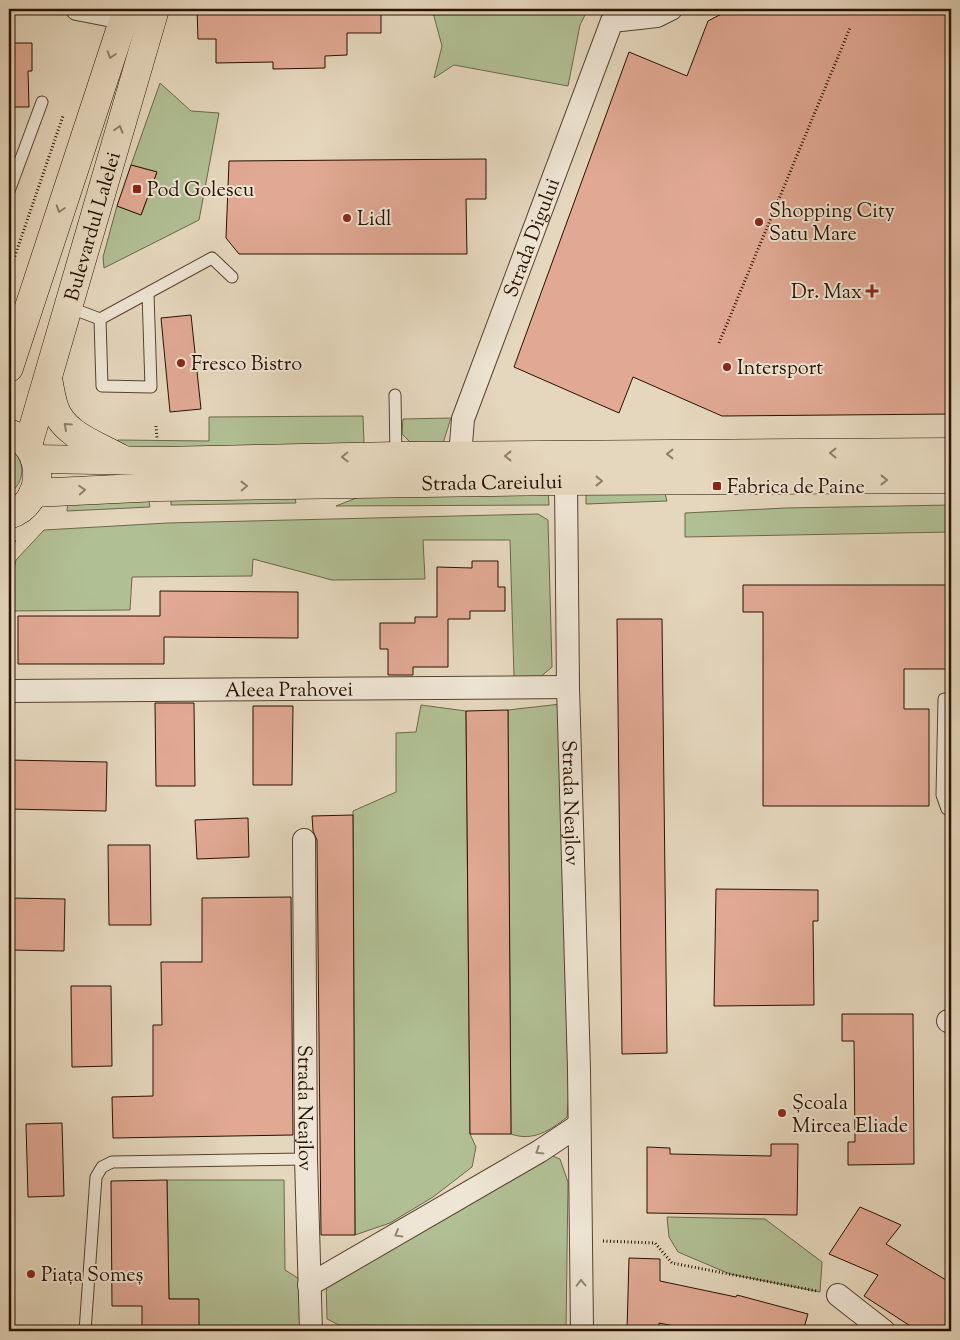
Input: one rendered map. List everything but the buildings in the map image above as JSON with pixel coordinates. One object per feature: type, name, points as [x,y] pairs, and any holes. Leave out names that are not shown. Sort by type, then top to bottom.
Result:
[{"type":"main road","name":"Bulevardul Lalelei","points":[[33,493],[37,480],[24,446],[48,378],[51,360],[155,9]]},
{"type":"main road","name":"Bulevardul Lalelei","points":[[9,368],[125,13]]},
{"type":"main road","points":[[48,378],[54,406],[60,419],[68,428],[124,460]]},
{"type":"main road","name":"Strada Careiului","points":[[24,446],[124,460],[159,461],[396,456],[951,452]]},
{"type":"main road","name":"Strada Careiului","points":[[33,493],[159,487],[566,481],[951,480]]},
{"type":"main road","points":[[15,524],[33,493]]},
{"type":"street","points":[[77,9],[125,13]]},
{"type":"street","name":"Strada Digului","points":[[460,456],[463,419],[614,15],[657,16],[671,9]]},
{"type":"street","name":"Strada Neajlov","points":[[566,481],[568,687],[580,1125],[582,1331]]},
{"type":"street","name":"Aleea Prahovei","points":[[9,691],[568,687]]},
{"type":"street","name":"Strada Neajlov","points":[[304,840],[306,1159],[311,1331]]},
{"type":"street","points":[[310,1285],[540,1151],[580,1125]]},
{"type":"street","points":[[838,1295],[884,1331]]},
{"type":"lane","points":[[9,191],[42,102]]},
{"type":"lane","points":[[68,307],[100,318],[212,258],[232,277]]},
{"type":"lane","points":[[100,318],[102,386],[151,387],[148,293]]},
{"type":"lane","points":[[395,395],[396,456]]},
{"type":"lane","points":[[944,699],[942,795],[947,808],[951,811]]},
{"type":"lane","points":[[85,1331],[96,1177],[102,1167],[112,1162],[306,1159]]},
{"type":"path","points":[[719,344],[850,28]]},
{"type":"path","points":[[9,273],[64,115]]},
{"type":"path","points":[[9,550],[15,524]]},
{"type":"path","points":[[580,1242],[628,1241],[655,1243],[672,1263],[838,1295]]},
{"type":"green space","points":[[432,9],[588,9],[580,25],[568,86],[454,65],[434,78],[442,46]]},
{"type":"green space","points":[[160,83],[191,111],[219,113],[199,220],[104,268],[103,257],[117,206],[141,215],[157,172],[131,165]]},
{"type":"green space","points":[[363,416],[364,444],[118,453],[118,440],[209,441],[209,417]]},
{"type":"green space","points":[[451,418],[443,443],[410,442],[402,434],[403,419]]},
{"type":"green space","points":[[9,448],[19,458],[22,471],[19,483],[9,494]]},
{"type":"green space","points":[[663,486],[667,501],[586,504],[586,495],[590,487]]},
{"type":"green space","points":[[548,488],[549,505],[336,506],[374,491]]},
{"type":"green space","points":[[294,494],[296,503],[171,505],[171,496]]},
{"type":"green space","points":[[148,496],[150,507],[67,511],[68,501]]},
{"type":"green space","points":[[951,505],[951,532],[685,537],[685,513],[786,508]]},
{"type":"green space","points":[[538,514],[548,520],[552,667],[539,678],[514,677],[510,540],[423,540],[425,579],[332,580],[253,559],[252,576],[132,577],[130,610],[9,611],[9,591],[16,560],[44,530],[168,523]]},
{"type":"green space","points":[[561,704],[569,1093],[567,1117],[548,1130],[527,1137],[511,1134],[508,710]]},
{"type":"green space","points":[[421,705],[466,711],[470,1134],[476,1147],[472,1167],[433,1197],[390,1223],[355,1235],[353,811],[396,792],[396,733],[416,732]]},
{"type":"green space","points":[[540,1151],[560,1159],[568,1182],[566,1331],[515,1331],[515,1326],[339,1325],[327,1319],[326,1276]]},
{"type":"green space","points":[[167,1180],[284,1180],[285,1270],[309,1285],[311,1331],[199,1331],[198,1299],[169,1299]]},
{"type":"green space","points":[[667,1217],[765,1219],[822,1262],[820,1292],[730,1274],[678,1252],[669,1237]]},
{"type":"place","name":"Pod Golescu","points":[[137,189]]},
{"type":"place","name":"Lidl","points":[[347,218]]},
{"type":"place","name":"Shopping City Satu Mare","points":[[759,222]]},
{"type":"place","name":"Dr. Max","points":[[872,291]]},
{"type":"place","name":"Fresco Bistro","points":[[181,363]]},
{"type":"place","name":"Intersport","points":[[727,367]]},
{"type":"place","name":"Fabrica de Paine","points":[[717,486]]},
{"type":"place","name":"Școala Mircea Eliade","points":[[782,1113]]},
{"type":"place","name":"Piața Someș","points":[[31,1274]]}]
